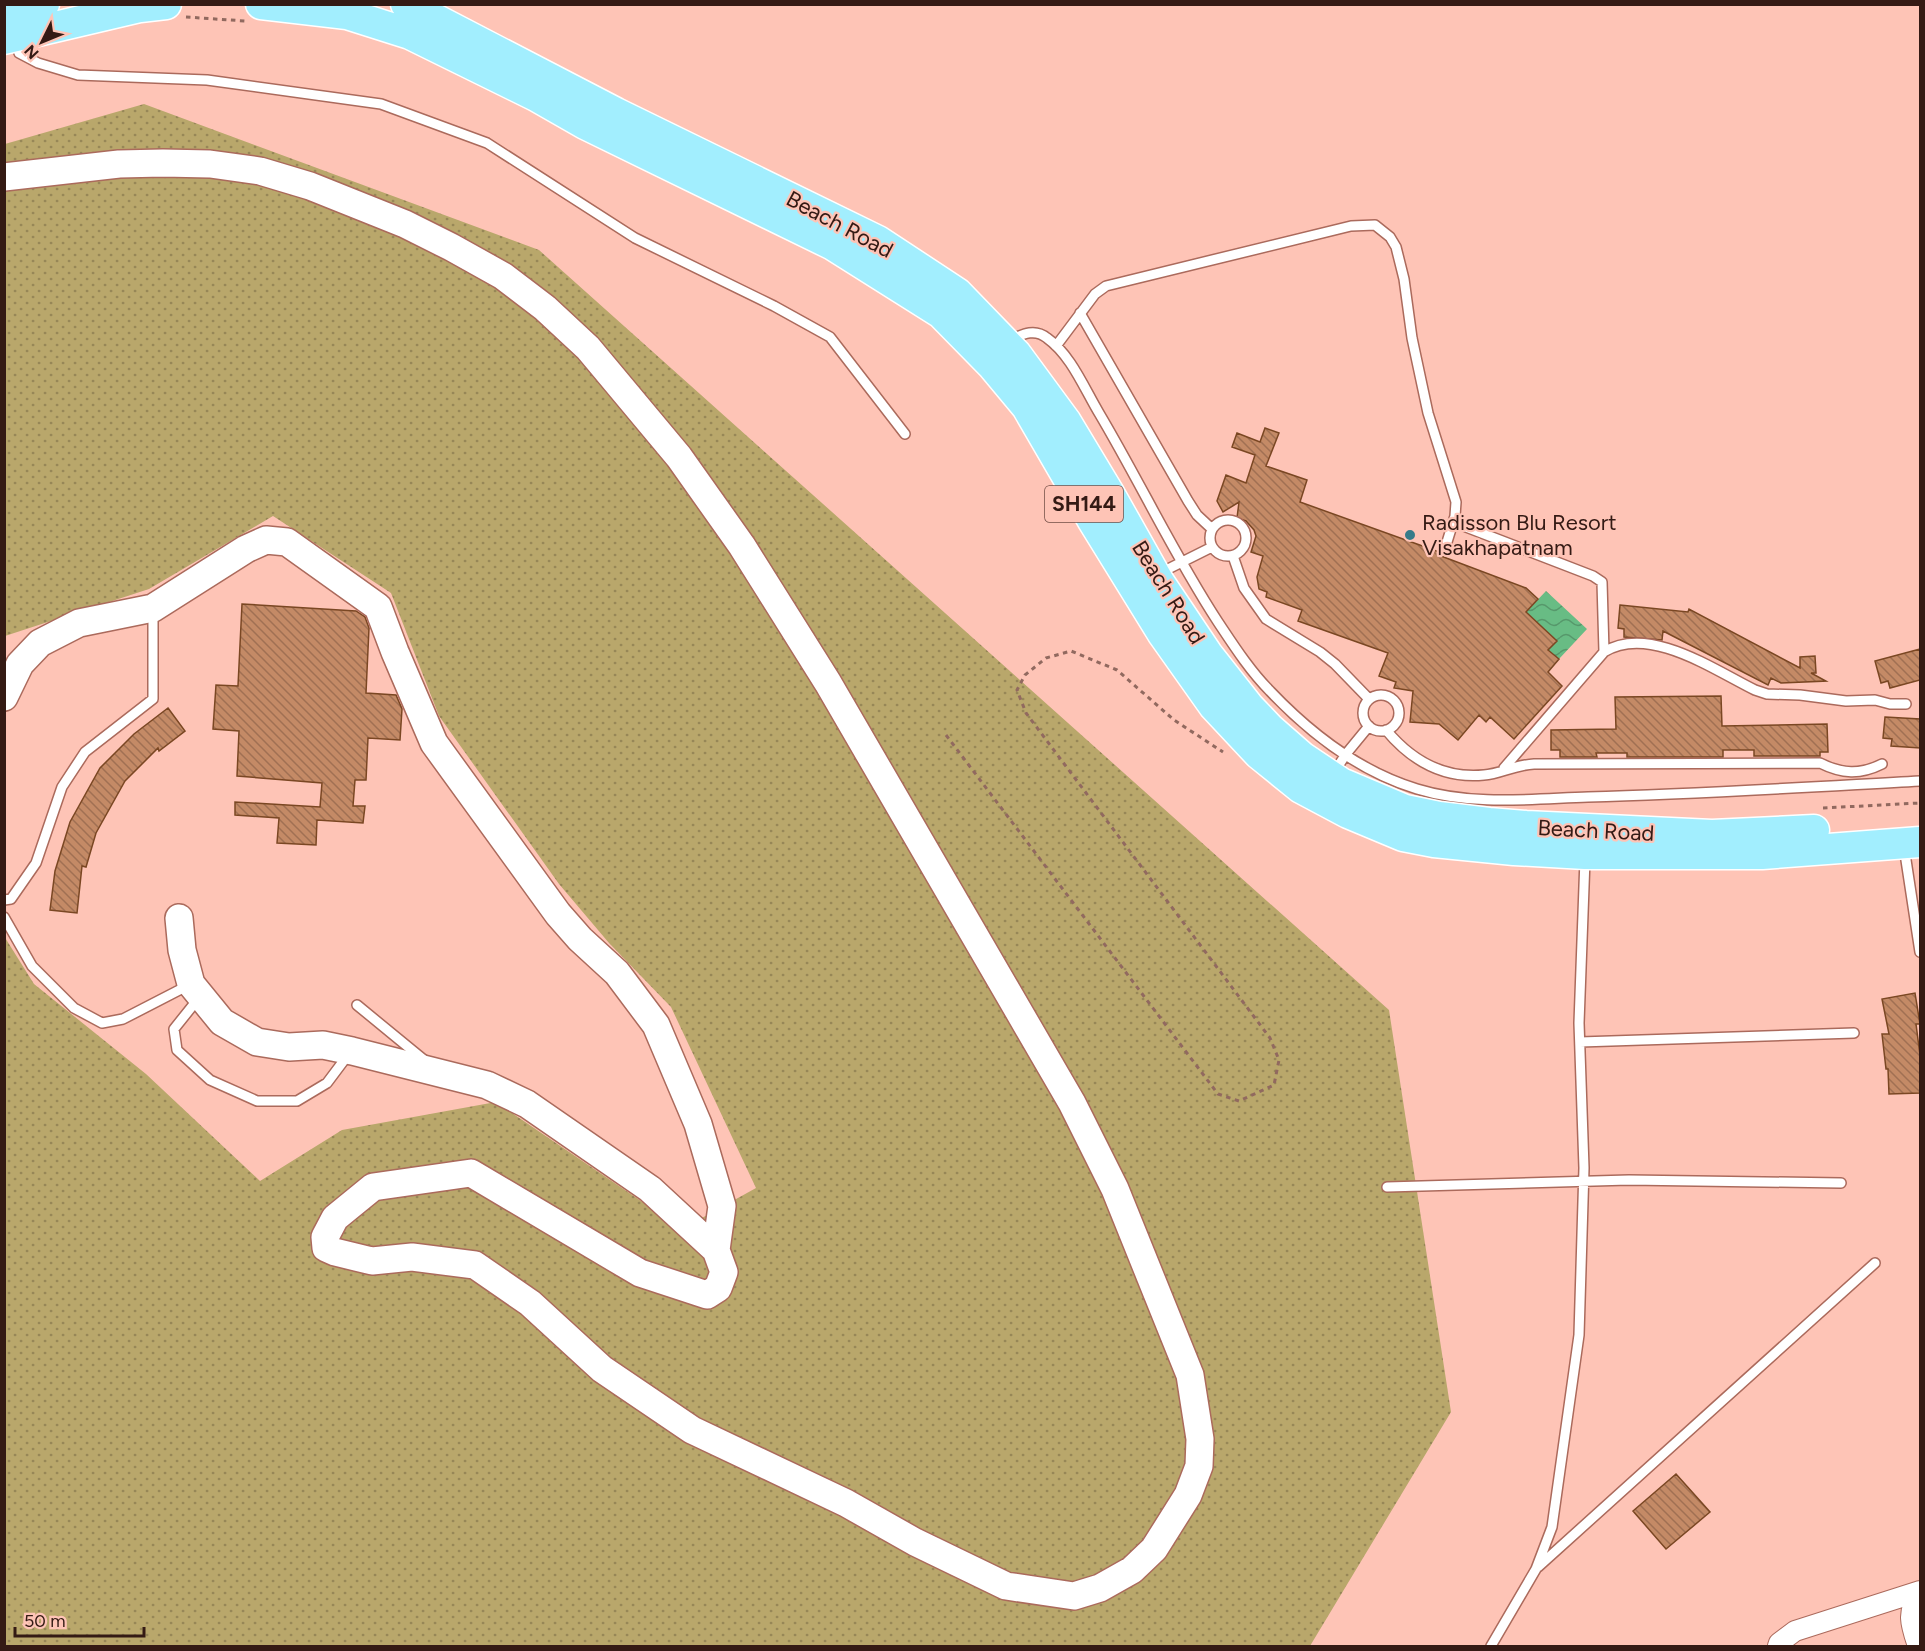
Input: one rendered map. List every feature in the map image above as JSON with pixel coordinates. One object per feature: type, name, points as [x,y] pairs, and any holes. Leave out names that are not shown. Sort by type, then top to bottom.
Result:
[{"type":"main road","points":[[8,30],[44,4]]},
{"type":"main road","name":"Beach Road","points":[[406,4],[616,113],[878,241],[957,293],[1005,343],[1066,422],[1115,530],[1168,569],[1208,655],[1249,707],[1302,757],[1339,765],[1341,783],[1406,810],[1439,817],[1526,826],[1712,835],[1876,826],[1915,836]]},
{"type":"main road","points":[[8,30],[140,7],[174,11]]},
{"type":"main road","name":"SH144","points":[[257,13],[347,14],[410,34],[536,96],[585,124],[833,245],[941,314],[1027,406],[1115,530],[1163,634],[1214,706],[1259,754],[1301,788],[1348,813],[1403,836],[1434,842],[1585,854],[1762,854],[1915,836]]},
{"type":"street","points":[[4,177],[119,164],[210,165],[260,171],[310,186],[363,207],[405,224],[451,247],[511,282],[588,348],[679,457],[742,546],[828,684],[1072,1103],[1115,1189],[1190,1375],[1200,1439],[1199,1466],[1188,1495],[1154,1549],[1132,1570],[1100,1588],[1074,1596],[1006,1586],[915,1542],[846,1503],[692,1430],[602,1369],[530,1304],[475,1265],[412,1257],[372,1260],[326,1248],[325,1237],[335,1218],[374,1187],[471,1173],[640,1273],[707,1295],[718,1288],[724,1272],[716,1250],[650,1189],[527,1104],[487,1085],[352,1051],[322,1045],[289,1047],[257,1042],[222,1022],[196,989],[182,950],[179,918]]},
{"type":"street","points":[[4,698],[20,664],[40,642],[79,623],[153,608],[246,549],[266,540],[287,542],[378,607],[434,743],[558,914],[580,939],[617,973],[656,1025],[698,1124],[722,1206],[716,1250]]},
{"type":"street","points":[[1778,1647],[1779,1642],[1795,1631],[1920,1591]]},
{"type":"street","points":[[1918,1647],[1911,1623],[1911,1609],[1920,1596]]},
{"type":"lane","points":[[8,30],[19,53],[38,63],[78,75],[207,80],[381,104],[487,143],[635,238],[774,306],[830,337],[905,434]]},
{"type":"lane","points":[[1056,345],[1095,294],[1106,286],[1351,226],[1375,225],[1390,237],[1396,247],[1409,304],[1412,338],[1426,404],[1456,502],[1447,542]]},
{"type":"lane","points":[[1080,313],[1188,501],[1197,515],[1212,529]]},
{"type":"lane","points":[[1005,343],[1023,334],[1035,332],[1045,336],[1056,345],[1069,363],[1116,441],[1168,569],[1212,547]]},
{"type":"lane","points":[[1233,520],[1243,527],[1245,544],[1233,556],[1221,555],[1212,547],[1210,541],[1212,529],[1221,521],[1233,520]]},
{"type":"lane","points":[[1453,522],[1593,576],[1602,582],[1604,652]]},
{"type":"lane","points":[[1233,556],[1244,588],[1266,620],[1320,652],[1369,699]]},
{"type":"lane","points":[[4,900],[12,898],[36,863],[62,787],[85,752],[153,699],[153,608]]},
{"type":"lane","points":[[1502,770],[1604,652],[1614,646],[1637,643],[1668,648],[1767,694],[1906,704]]},
{"type":"lane","points":[[1379,694],[1395,701],[1399,713],[1398,719],[1391,728],[1374,729],[1369,726],[1363,716],[1365,704],[1369,699],[1379,694]]},
{"type":"lane","points":[[1369,726],[1339,765],[1381,774],[1415,789],[1472,800],[1649,795],[1920,781]]},
{"type":"lane","points":[[1386,730],[1410,756],[1437,768],[1469,775],[1486,775],[1518,765],[1534,764],[1820,763],[1833,770],[1852,772],[1871,769],[1882,764]]},
{"type":"lane","points":[[1915,836],[1920,952]]},
{"type":"lane","points":[[1491,1647],[1536,1569],[1552,1527],[1579,1335],[1584,1168],[1580,1042],[1585,854]]},
{"type":"lane","points":[[4,917],[32,966],[74,1008],[102,1023],[123,1019],[196,989]]},
{"type":"lane","points":[[196,989],[174,1029],[177,1050],[210,1080],[257,1101],[297,1101],[327,1083],[352,1051]]},
{"type":"lane","points":[[357,1005],[438,1071]]},
{"type":"lane","points":[[1580,1042],[1854,1033]]},
{"type":"lane","points":[[1387,1187],[1629,1180],[1841,1183]]},
{"type":"lane","points":[[1536,1569],[1875,1263]]},
{"type":"path","points":[[174,11],[257,13]]},
{"type":"path","points":[[946,735],[1218,1094],[1239,1101],[1274,1085],[1279,1060],[1270,1038],[1026,713],[1017,690],[1026,675],[1046,658],[1071,651],[1117,670],[1174,720],[1224,752]]},
{"type":"shaded area","points":[[144,104],[539,250],[1389,1010],[1451,1412],[1310,1646],[5,1646],[4,936],[34,984],[146,1074],[260,1181],[342,1130],[496,1102],[682,1229],[756,1188],[671,1007],[609,943],[559,884],[439,716],[391,593],[273,516],[149,589],[5,636],[5,144]]},
{"type":"water","points":[[1546,591],[1587,629],[1559,659],[1548,650],[1556,640],[1526,612]]},
{"type":"building","points":[[1265,428],[1279,433],[1266,466],[1307,480],[1300,502],[1442,553],[1441,556],[1526,588],[1538,599],[1526,612],[1557,641],[1548,650],[1559,659],[1548,672],[1562,686],[1514,739],[1490,717],[1486,722],[1479,715],[1458,740],[1439,724],[1410,722],[1413,691],[1394,688],[1396,682],[1379,676],[1388,653],[1298,621],[1302,610],[1266,597],[1267,592],[1259,589],[1257,577],[1263,556],[1251,552],[1256,536],[1254,530],[1246,521],[1237,518],[1239,502],[1223,512],[1217,501],[1226,475],[1246,483],[1255,455],[1232,447],[1237,433],[1260,442]]},
{"type":"building","points":[[242,604],[356,611],[365,617],[369,628],[366,693],[396,695],[402,709],[400,740],[368,738],[366,780],[355,780],[353,806],[365,806],[363,823],[317,820],[316,845],[277,843],[279,818],[235,815],[235,802],[320,807],[322,783],[237,776],[239,731],[213,729],[216,685],[238,686]]},
{"type":"building","points":[[1620,605],[1688,612],[1689,609],[1800,668],[1800,657],[1815,656],[1816,673],[1811,673],[1826,681],[1781,683],[1771,678],[1768,685],[1663,631],[1662,640],[1624,637],[1624,629],[1618,628]]},
{"type":"building","points":[[1920,649],[1920,680],[1890,688],[1888,681],[1881,683],[1875,661]]},
{"type":"building","points":[[1721,696],[1722,726],[1827,724],[1828,752],[1820,752],[1820,756],[1754,756],[1754,750],[1723,750],[1723,757],[1627,757],[1627,753],[1596,753],[1597,757],[1560,757],[1560,750],[1551,750],[1551,730],[1616,729],[1615,697]]},
{"type":"building","points":[[168,708],[185,731],[159,751],[158,748],[125,781],[96,833],[86,867],[82,866],[77,913],[50,910],[55,871],[70,822],[100,768],[134,734]]},
{"type":"building","points":[[1885,717],[1920,719],[1920,748],[1891,746],[1892,739],[1883,738]]},
{"type":"building","points":[[1915,993],[1920,1024],[1916,1024],[1920,1055],[1920,1093],[1889,1094],[1888,1069],[1886,1069],[1882,1034],[1889,1034],[1882,999]]},
{"type":"building","points":[[1676,1474],[1710,1512],[1666,1549],[1633,1511]]},
{"type":"place","name":"Radisson Blu Resort Visakhapatnam","points":[[1410,535]]}]
